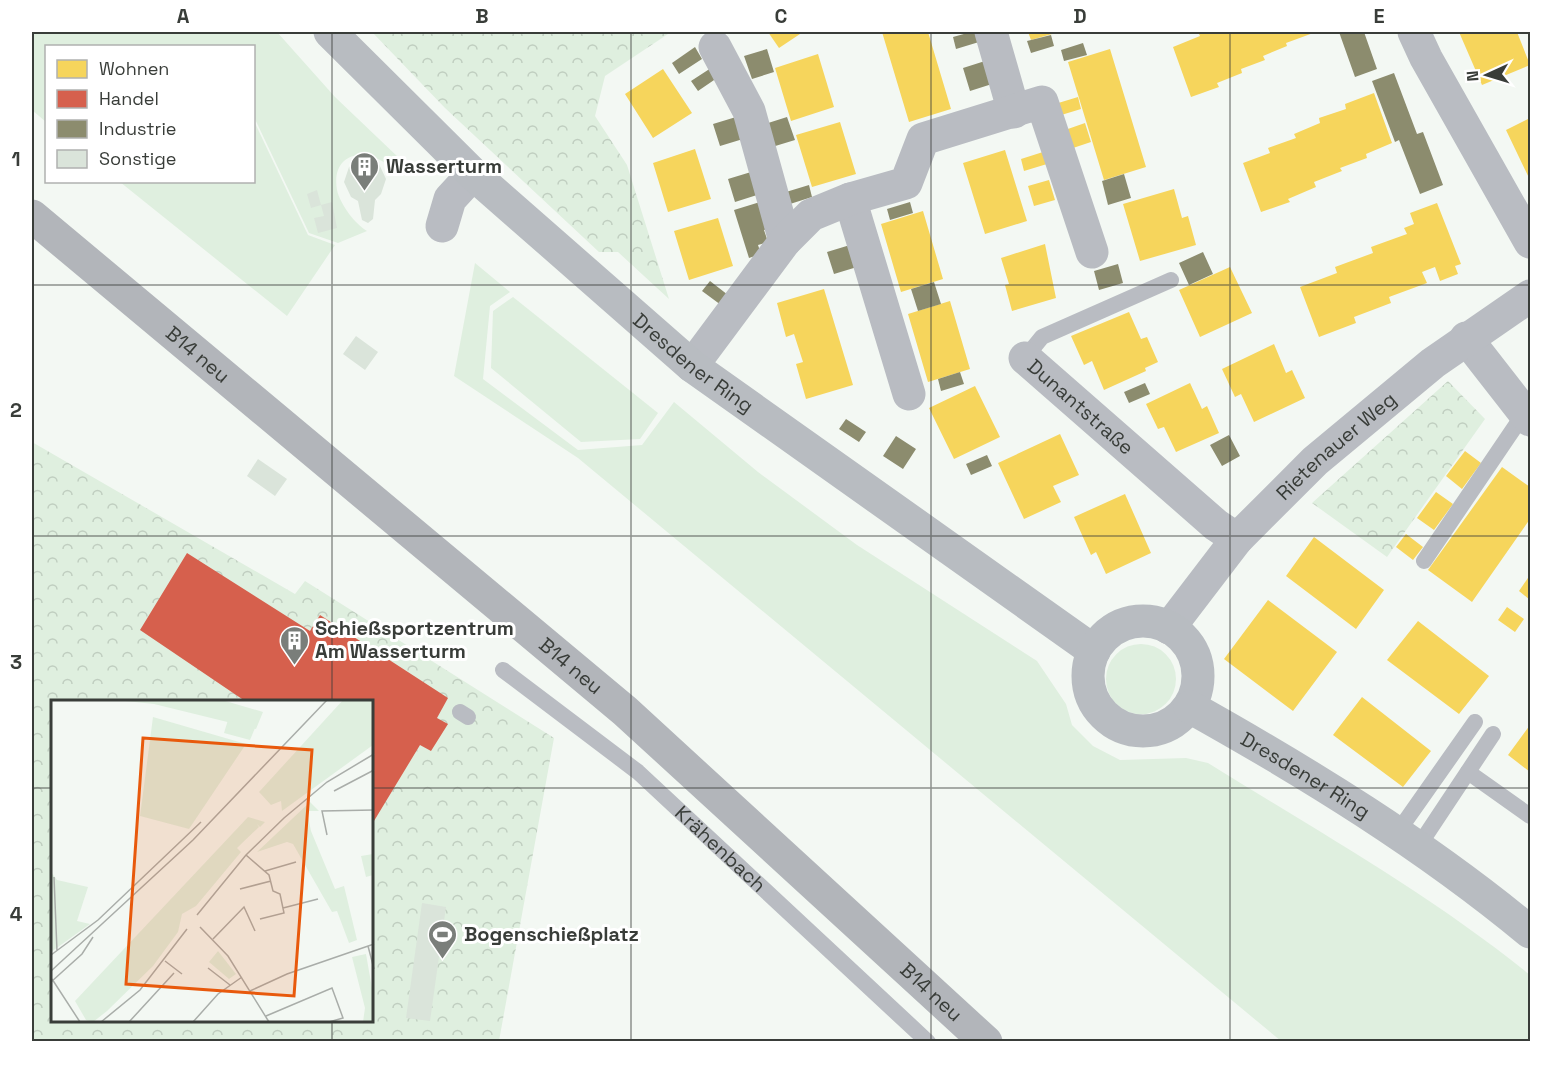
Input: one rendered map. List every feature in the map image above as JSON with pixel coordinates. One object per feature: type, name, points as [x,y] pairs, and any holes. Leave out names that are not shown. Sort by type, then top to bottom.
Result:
[{"type":"main road","name":"B14 neu","points":[[32,216],[625,711],[986,1041]]},
{"type":"street","name":"Dresdener Ring","points":[[330,32],[472,174],[692,366],[1094,651]]},
{"type":"street","points":[[991,32],[1014,112]]},
{"type":"street","points":[[1414,32],[1426,58],[1530,242]]},
{"type":"street","points":[[715,47],[749,111],[785,241]]},
{"type":"street","points":[[692,366],[785,241],[811,215],[850,199],[906,183],[923,139],[1042,102],[1092,252]]},
{"type":"street","points":[[442,226],[450,199],[472,174]]},
{"type":"street","points":[[850,199],[879,326],[909,394]]},
{"type":"street","name":"Rietenauer Weg","points":[[1169,628],[1237,539],[1343,436],[1466,338],[1530,296]]},
{"type":"street","points":[[1466,338],[1528,416]]},
{"type":"street","name":"Dunantstraße","points":[[1025,358],[1216,525],[1237,539]]},
{"type":"street","points":[[1151,622],[1169,628],[1181,636],[1191,650],[1198,668],[1197,687],[1190,706],[1173,723],[1156,730],[1138,731],[1121,727],[1106,717],[1092,695],[1088,669],[1094,651],[1104,637],[1125,624],[1151,622]]},
{"type":"street","name":"Dresdener Ring","points":[[1190,706],[1258,745],[1407,840],[1479,890],[1530,932]]},
{"type":"lane","name":"Dunantstraße","points":[[1025,358],[1042,337],[1171,280]]},
{"type":"lane","points":[[1424,561],[1528,416]]},
{"type":"lane","name":"Krähenbach","points":[[503,670],[638,772],[928,1041]]},
{"type":"lane","points":[[1407,840],[1475,722]]},
{"type":"lane","points":[[1407,840],[1468,772],[1493,735]]},
{"type":"lane","points":[[1468,772],[1530,816]]},
{"type":"green space","points":[[32,32],[277,32],[335,97],[399,158],[385,163],[376,158],[358,155],[343,162],[339,169],[336,178],[341,201],[353,219],[367,231],[338,243],[309,233],[255,119],[255,45],[45,45],[45,121],[32,110]]},
{"type":"green space","points":[[372,32],[671,32],[605,76],[595,116],[627,165],[669,299],[618,252],[599,252],[445,108]]},
{"type":"green space","points":[[255,123],[308,235],[335,245],[287,316],[121,183],[255,183]]},
{"type":"green space","points":[[475,263],[510,292],[490,306],[483,379],[578,450],[642,445],[674,402],[758,472],[857,545],[1037,661],[1066,704],[1072,725],[1093,746],[1120,760],[1186,758],[1208,763],[1413,890],[1492,945],[1530,975],[1530,1041],[1281,1041],[578,458],[454,376]]},
{"type":"green space","points":[[513,297],[658,413],[640,439],[581,442],[491,368],[493,311]]},
{"type":"green space","points":[[1448,381],[1485,419],[1387,557],[1312,503]]},
{"type":"green space","points":[[32,442],[295,594],[305,581],[554,738],[499,1041],[32,1039]]},
{"type":"green space","points":[[1141,644],[1154,647],[1166,654],[1173,666],[1176,679],[1173,692],[1166,704],[1154,711],[1141,714],[1128,711],[1116,704],[1109,692],[1106,679],[1109,666],[1116,654],[1128,647]]},
{"type":"building: Wohnen","points":[[768,32],[803,32],[779,48]]},
{"type":"building: Wohnen","points":[[882,32],[928,32],[951,109],[909,122]]},
{"type":"building: Wohnen","points":[[1028,32],[1059,32],[1031,40]]},
{"type":"building: Wohnen","points":[[1198,32],[1316,32],[1286,43],[1287,46],[1263,56],[1265,60],[1241,69],[1242,73],[1217,83],[1219,87],[1191,97],[1173,47],[1200,36]]},
{"type":"building: Wohnen","points":[[1459,32],[1517,32],[1530,65],[1482,85]]},
{"type":"building: Wohnen","points":[[1110,49],[1146,167],[1104,180],[1068,62]]},
{"type":"building: Wohnen","points":[[818,54],[834,107],[791,121],[775,68]]},
{"type":"building: Wohnen","points":[[663,69],[692,113],[653,138],[625,94]]},
{"type":"building: Wohnen","points":[[1374,93],[1392,143],[1366,154],[1367,158],[1340,168],[1342,171],[1314,182],[1316,187],[1288,199],[1290,202],[1261,212],[1243,163],[1270,153],[1268,148],[1296,138],[1294,134],[1320,123],[1319,118],[1346,109],[1345,104]]},
{"type":"building: Wohnen","points":[[1078,97],[1081,109],[1058,116],[1055,104]]},
{"type":"building: Wohnen","points":[[1530,118],[1530,180],[1506,130]]},
{"type":"building: Wohnen","points":[[840,122],[856,174],[812,187],[796,135]]},
{"type":"building: Wohnen","points":[[1085,123],[1091,142],[1070,149],[1065,130]]},
{"type":"building: Wohnen","points":[[695,149],[711,199],[668,212],[653,163]]},
{"type":"building: Wohnen","points":[[1005,150],[1027,221],[985,234],[963,163]]},
{"type":"building: Wohnen","points":[[1043,152],[1047,164],[1024,171],[1021,159]]},
{"type":"building: Wohnen","points":[[1049,180],[1055,200],[1034,206],[1028,186]]},
{"type":"building: Wohnen","points":[[1174,189],[1182,218],[1188,216],[1196,245],[1140,261],[1123,204]]},
{"type":"building: Wohnen","points":[[1437,203],[1461,264],[1455,266],[1458,274],[1440,281],[1435,267],[1422,272],[1427,283],[1389,297],[1391,303],[1354,317],[1356,323],[1319,337],[1300,287],[1337,273],[1335,267],[1373,253],[1371,247],[1407,234],[1404,228],[1414,224],[1410,213]]},
{"type":"building: Wohnen","points":[[923,211],[943,279],[901,292],[881,224]]},
{"type":"building: Wohnen","points":[[718,218],[733,266],[689,280],[674,231]]},
{"type":"building: Wohnen","points":[[1045,244],[1056,298],[1012,311],[1005,285],[1009,284],[1001,258]]},
{"type":"building: Wohnen","points":[[1230,267],[1252,313],[1200,337],[1179,290]]},
{"type":"building: Wohnen","points":[[824,289],[853,385],[806,399],[796,364],[803,362],[794,334],[786,337],[777,303]]},
{"type":"building: Wohnen","points":[[950,301],[970,369],[928,382],[908,314]]},
{"type":"building: Wohnen","points":[[1129,312],[1141,339],[1147,337],[1158,362],[1145,368],[1146,371],[1104,390],[1092,361],[1084,365],[1071,336]]},
{"type":"building: Wohnen","points":[[1274,344],[1286,373],[1292,370],[1305,398],[1254,422],[1241,394],[1235,397],[1222,369]]},
{"type":"building: Wohnen","points":[[1190,383],[1202,409],[1207,406],[1219,433],[1176,452],[1164,427],[1158,429],[1146,404]]},
{"type":"building: Wohnen","points":[[975,386],[1000,437],[954,459],[929,408]]},
{"type":"building: Wohnen","points":[[1060,434],[1079,475],[1053,486],[1061,502],[1024,519],[998,463]]},
{"type":"building: Wohnen","points":[[1465,451],[1481,463],[1462,489],[1446,476]]},
{"type":"building: Wohnen","points":[[1502,467],[1530,487],[1530,519],[1472,602],[1428,570]]},
{"type":"building: Wohnen","points":[[1436,492],[1453,504],[1434,530],[1417,518]]},
{"type":"building: Wohnen","points":[[1125,494],[1151,553],[1106,574],[1096,552],[1091,555],[1074,517]]},
{"type":"building: Wohnen","points":[[1406,534],[1423,547],[1413,560],[1396,547]]},
{"type":"building: Wohnen","points":[[1314,537],[1384,590],[1356,629],[1286,576]]},
{"type":"building: Wohnen","points":[[1530,575],[1530,600],[1519,591]]},
{"type":"building: Wohnen","points":[[1268,600],[1337,652],[1293,711],[1224,659]]},
{"type":"building: Wohnen","points":[[1507,607],[1524,619],[1515,632],[1498,620]]},
{"type":"building: Wohnen","points":[[1418,621],[1489,676],[1459,714],[1387,660]]},
{"type":"building: Wohnen","points":[[1362,697],[1431,751],[1403,787],[1333,735]]},
{"type":"building: Wohnen","points":[[1530,725],[1530,772],[1508,755]]},
{"type":"building: Handel","name":"Schießsportzentrum Am Wasserturm","points":[[187,553],[310,631],[320,615],[448,698],[437,718],[448,724],[431,751],[420,745],[374,821],[374,700],[244,700],[140,630]]},
{"type":"building: Industrie","points":[[976,32],[979,42],[956,49],[953,37]]},
{"type":"building: Industrie","points":[[1339,32],[1364,32],[1377,69],[1355,77]]},
{"type":"building: Industrie","points":[[1051,35],[1054,46],[1031,53],[1027,41]]},
{"type":"building: Industrie","points":[[1083,43],[1087,55],[1064,61],[1061,50]]},
{"type":"building: Industrie","points":[[695,47],[702,59],[679,74],[672,63]]},
{"type":"building: Industrie","points":[[767,49],[774,72],[752,79],[744,56]]},
{"type":"building: Industrie","points":[[985,61],[992,84],[970,91],[963,68]]},
{"type":"building: Industrie","points":[[711,68],[717,78],[698,91],[691,81]]},
{"type":"building: Industrie","points":[[1394,73],[1417,134],[1423,132],[1443,185],[1420,194],[1399,140],[1395,142],[1372,81]]},
{"type":"building: Industrie","points":[[736,117],[743,139],[720,146],[713,124]]},
{"type":"building: Industrie","points":[[787,117],[795,140],[772,147],[765,124]]},
{"type":"building: Industrie","points":[[751,172],[757,195],[735,202],[728,179]]},
{"type":"building: Industrie","points":[[1124,174],[1131,198],[1108,205],[1102,181]]},
{"type":"building: Industrie","points":[[809,185],[812,197],[790,204],[786,192]]},
{"type":"building: Industrie","points":[[760,202],[768,229],[764,230],[768,242],[758,245],[761,254],[749,258],[734,210]]},
{"type":"building: Industrie","points":[[910,202],[913,213],[890,220],[887,209]]},
{"type":"building: Industrie","points":[[850,245],[857,267],[834,274],[827,252]]},
{"type":"building: Industrie","points":[[1203,252],[1213,274],[1189,285],[1179,263]]},
{"type":"building: Industrie","points":[[1118,264],[1123,283],[1099,290],[1094,271]]},
{"type":"building: Industrie","points":[[710,281],[728,295],[721,305],[702,291]]},
{"type":"building: Industrie","points":[[934,282],[941,304],[918,311],[911,289]]},
{"type":"building: Industrie","points":[[960,372],[964,384],[941,391],[938,379]]},
{"type":"building: Industrie","points":[[1145,383],[1150,394],[1129,403],[1124,392]]},
{"type":"building: Industrie","points":[[846,419],[866,432],[859,442],[839,429]]},
{"type":"building: Industrie","points":[[1229,435],[1240,456],[1222,466],[1210,445]]},
{"type":"building: Industrie","points":[[896,436],[916,449],[903,469],[883,456]]},
{"type":"building: Industrie","points":[[987,455],[992,466],[971,475],[966,464]]},
{"type":"building: Sonstige","name":"Wasserturm","points":[[364,159],[379,164],[386,179],[381,194],[375,200],[373,219],[368,223],[362,220],[358,201],[351,197],[344,182],[349,167]]},
{"type":"building: Sonstige","points":[[317,190],[321,205],[311,208],[307,194]]},
{"type":"building: Sonstige","points":[[332,202],[337,228],[318,233],[314,218],[324,216],[321,205]]},
{"type":"building: Sonstige","points":[[356,336],[378,352],[365,370],[343,354]]},
{"type":"building: Sonstige","points":[[258,459],[287,479],[275,496],[247,476]]},
{"type":"building: Sonstige","points":[[422,903],[446,907],[430,1021],[406,1018]]},
{"type":"place","name":"Wasserturm","points":[[365,192]]},
{"type":"place","name":"Schießsportzentrum Am Wasserturm","points":[[294,666]]},
{"type":"place","name":"Bogenschießplatz","points":[[443,960]]}]
